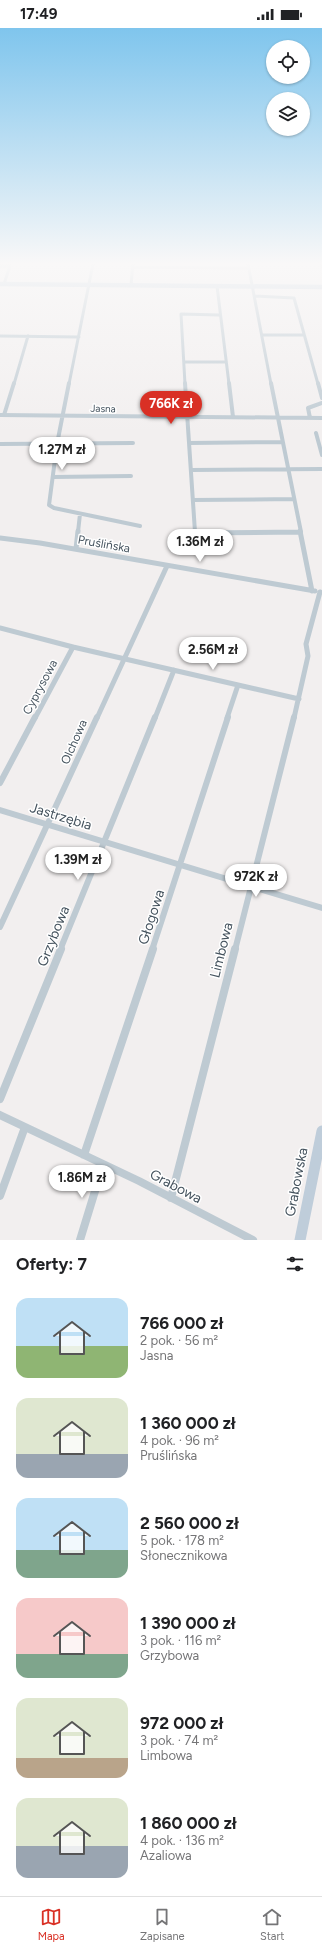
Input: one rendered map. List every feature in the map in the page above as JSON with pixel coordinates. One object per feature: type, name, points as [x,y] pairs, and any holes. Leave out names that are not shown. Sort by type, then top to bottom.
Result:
[{"type":"street","points":[[82,321],[57,444],[49,505],[54,508],[140,526]]},
{"type":"street","points":[[182,321],[195,533],[300,532]]},
{"type":"street","points":[[220,321],[233,417]]},
{"type":"street","points":[[260,321],[312,591]]},
{"type":"street","points":[[300,321],[322,398]]},
{"type":"street","points":[[263,335],[304,335]]},
{"type":"street","points":[[0,336],[79,337]]},
{"type":"street","points":[[2,415],[28,336]]},
{"type":"street","points":[[184,362],[225,362]]},
{"type":"street","points":[[310,418],[308,408],[322,403]]},
{"type":"street","name":"Jasna","points":[[2,415],[322,418]]},
{"type":"street","points":[[316,433],[322,455]]},
{"type":"street","points":[[189,443],[283,442]]},
{"type":"street","points":[[0,444],[133,443]]},
{"type":"street","points":[[191,470],[322,469]]},
{"type":"street","points":[[53,477],[131,476]]},
{"type":"street","points":[[193,500],[294,499]]},
{"type":"street","points":[[76,549],[80,514]]},
{"type":"street","name":"Pruślińska","points":[[0,538],[76,549],[321,592]]},
{"type":"street","name":"Olchowa","points":[[0,927],[167,566]]},
{"type":"street","name":"Limbowa","points":[[171,1198],[250,884],[299,700],[308,656],[306,644],[321,592]]},
{"type":"street","points":[[0,628],[73,647],[299,700]]},
{"type":"street","name":"Cyprysowa","points":[[0,783],[73,647]]},
{"type":"street","name":"Grzybowa","points":[[0,1099],[174,670]]},
{"type":"street","name":"Głogowa","points":[[84,1155],[181,864],[238,685]]},
{"type":"street","name":"Jastrzębia","points":[[0,810],[48,826],[250,884],[322,908]]},
{"type":"street","name":"Grabowa","points":[[0,1115],[84,1155],[253,1240]]},
{"type":"street","points":[[0,1196],[25,1127]]},
{"type":"street","name":"Grabowska","points":[[300,1240],[322,1131]]},
{"type":"street","points":[[80,1240],[103,1165]]}]
